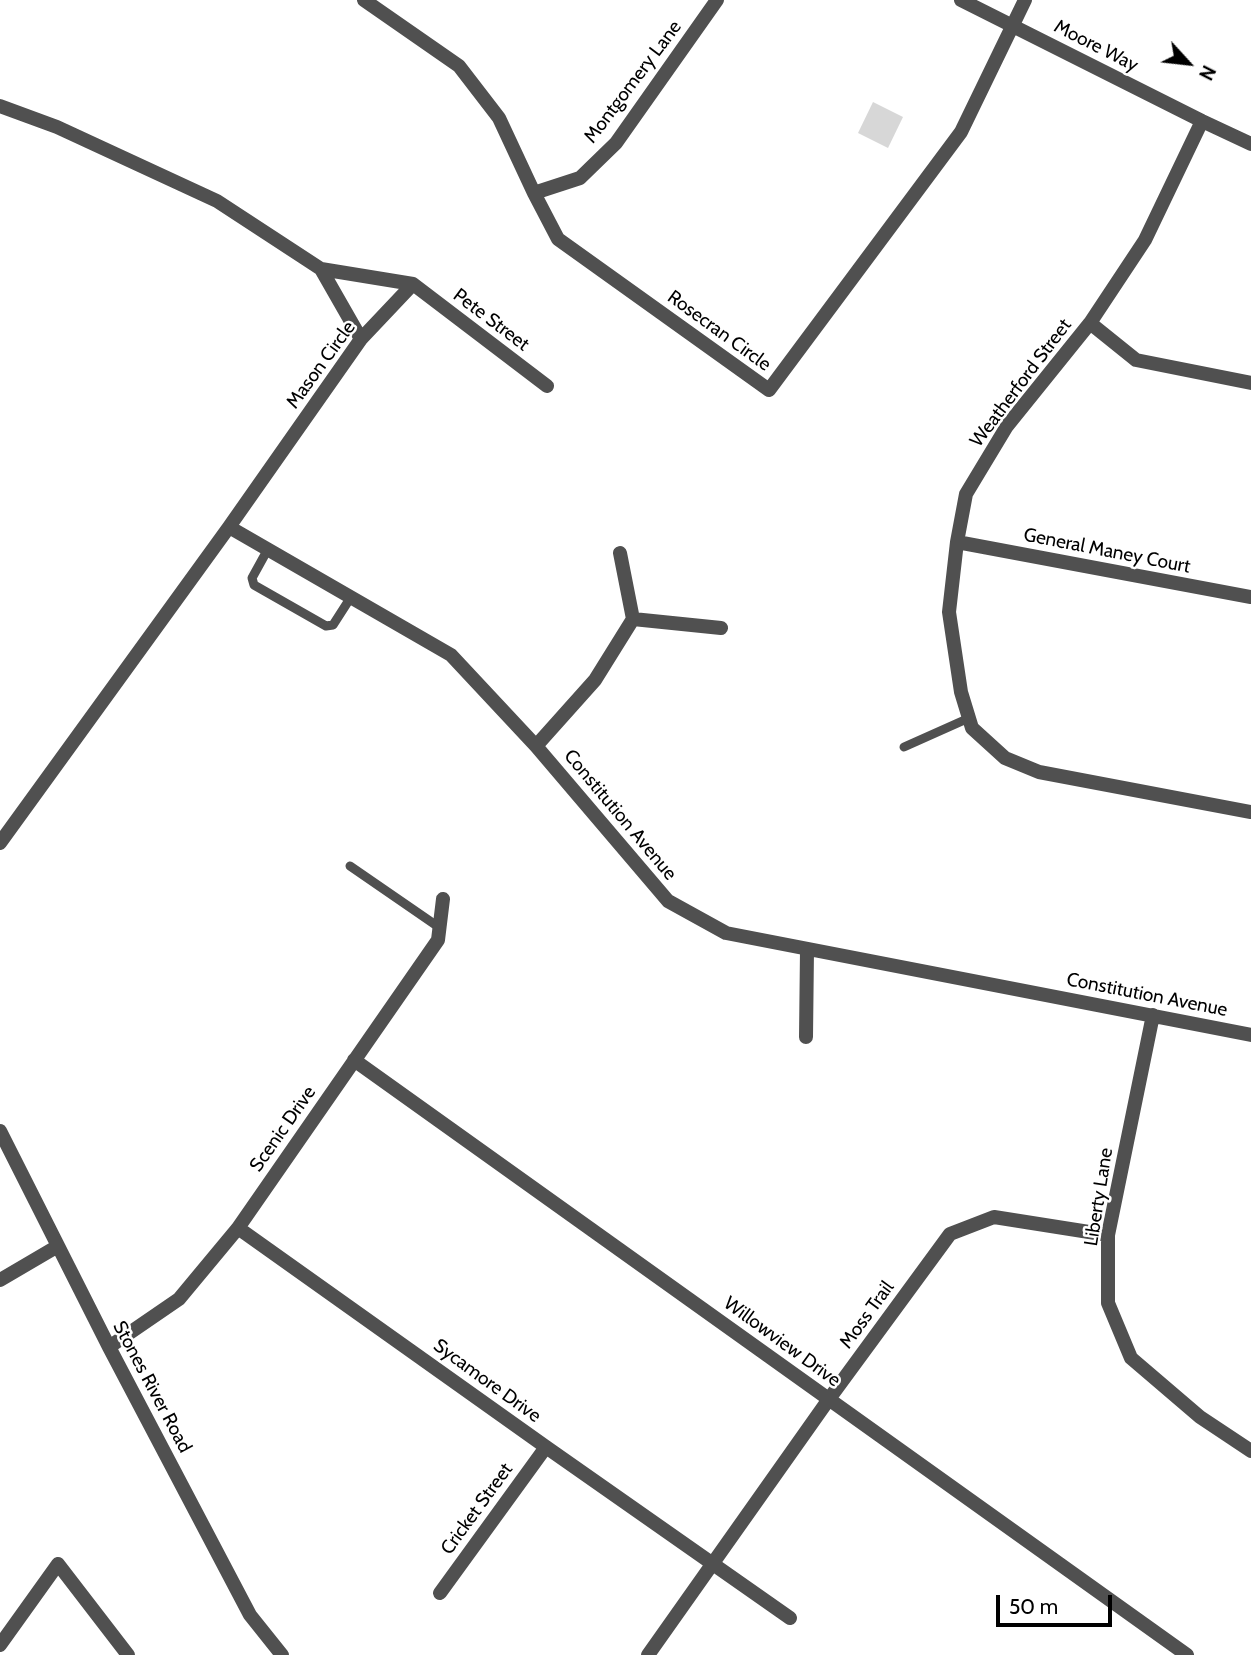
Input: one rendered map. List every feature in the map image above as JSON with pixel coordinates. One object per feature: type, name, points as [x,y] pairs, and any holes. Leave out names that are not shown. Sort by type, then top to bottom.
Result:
[{"type":"street","name":"Rosecran Circle","points":[[364,0],[459,66],[499,118],[558,239],[769,390],[961,132],[1025,0]]},
{"type":"street","name":"Montgomery Lane","points":[[534,193],[580,178],[616,143],[717,0]]},
{"type":"street","name":"Moore Way","points":[[961,0],[1251,144]]},
{"type":"street","points":[[0,106],[57,127],[217,201],[321,269],[413,284]]},
{"type":"street","name":"Weatherford Street","points":[[1202,121],[1145,240],[1090,323],[1007,426],[966,494],[949,611],[961,692],[972,728],[1005,758],[1039,772],[1251,813]]},
{"type":"street","points":[[321,269],[361,339]]},
{"type":"street","name":"Mason Circle","points":[[0,843],[229,527],[361,339],[413,284]]},
{"type":"street","name":"Pete Street","points":[[413,284],[547,386]]},
{"type":"street","points":[[1090,323],[1136,360],[1251,383]]},
{"type":"street","name":"Constitution Avenue","points":[[229,527],[451,655],[536,746],[668,901],[726,933],[1251,1035]]},
{"type":"street","name":"General Maney Court","points":[[957,542],[1251,597]]},
{"type":"street","points":[[536,746],[595,680],[633,619],[620,553]]},
{"type":"street","points":[[633,619],[721,628]]},
{"type":"street","name":"Scenic Drive","points":[[109,1347],[179,1298],[238,1228],[438,940],[443,899]]},
{"type":"street","points":[[806,1037],[807,950]]},
{"type":"street","name":"Liberty Lane","points":[[1153,1015],[1108,1235],[1108,1303],[1131,1358],[1200,1417],[1251,1451]]},
{"type":"street","name":"Willowview Drive","points":[[354,1060],[1187,1655]]},
{"type":"street","name":"Stones River Road","points":[[0,1131],[109,1347],[250,1615],[282,1655]]},
{"type":"street","name":"Moss Trail","points":[[648,1655],[829,1399],[950,1234],[994,1217],[1108,1235]]},
{"type":"street","name":"Sycamore Drive","points":[[238,1228],[790,1618]]},
{"type":"street","points":[[0,1280],[58,1246]]},
{"type":"street","name":"Cricket Street","points":[[440,1593],[546,1447]]},
{"type":"street","points":[[0,1645],[58,1564],[128,1655]]},
{"type":"lane","points":[[268,549],[252,578],[254,585],[326,626],[333,625],[351,597]]},
{"type":"lane","points":[[904,747],[969,718]]},
{"type":"lane","points":[[350,866],[440,928]]},
{"type":"shaded area","points":[[873,102],[903,117],[888,148],[858,133]]}]
